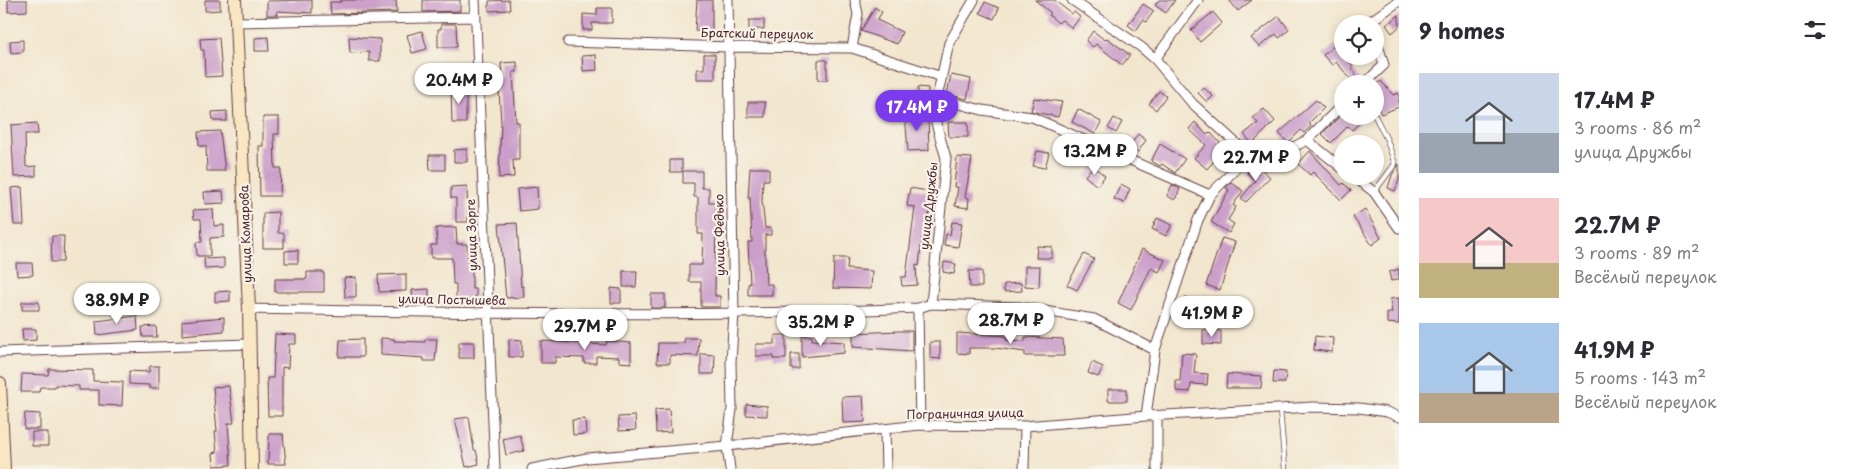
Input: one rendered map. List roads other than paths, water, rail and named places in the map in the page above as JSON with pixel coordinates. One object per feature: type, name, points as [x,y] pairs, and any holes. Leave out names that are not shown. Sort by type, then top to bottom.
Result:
[{"type":"street","name":"улица Комарова","points":[[235,0],[248,309],[252,469]]},
{"type":"street","name":"улица Зорге","points":[[474,0],[495,469]]},
{"type":"street","name":"улица Федько","points":[[728,0],[734,313],[730,362],[732,410],[727,446],[730,469]]},
{"type":"street","points":[[852,48],[858,14],[855,0]]},
{"type":"street","name":"улица Дружбы","points":[[931,304],[946,158],[936,124],[937,98],[949,43],[974,0]]},
{"type":"street","points":[[1072,0],[1141,47],[1155,59],[1192,104],[1249,155]]},
{"type":"street","points":[[1155,59],[1198,0]]},
{"type":"street","points":[[1379,15],[1399,1]]},
{"type":"street","points":[[237,22],[476,17]]},
{"type":"street","name":"Братский переулок","points":[[568,42],[730,47],[852,48],[942,77]]},
{"type":"street","points":[[1373,75],[1384,65]]},
{"type":"street","points":[[937,98],[982,110],[1032,117],[1210,195]]},
{"type":"street","points":[[1146,416],[1155,350],[1198,220],[1210,195],[1249,155],[1286,150],[1307,140],[1334,112]]},
{"type":"street","points":[[1307,140],[1334,162]]},
{"type":"street","points":[[1365,185],[1374,192],[1399,228]]},
{"type":"street","name":"улица Постышева","points":[[248,309],[487,314],[809,312],[918,308],[931,304],[1018,307],[1094,319],[1155,350]]},
{"type":"street","points":[[918,308],[920,425]]},
{"type":"street","points":[[0,352],[249,344]]},
{"type":"street","points":[[0,383],[4,469]]},
{"type":"street","name":"Пограничная улица","points":[[532,469],[587,458],[727,446],[920,425],[1025,426],[1146,416],[1312,407],[1359,408],[1387,412],[1399,417]]},
{"type":"street","points":[[1157,469],[1158,416]]},
{"type":"street","points":[[1024,469],[1025,426]]},
{"type":"street","points":[[885,429],[886,469]]},
{"type":"street","points":[[587,458],[587,469]]},
{"type":"lane","points":[[1374,192],[1395,164],[1380,125]]},
{"type":"lane","points":[[1280,410],[1285,469]]}]
